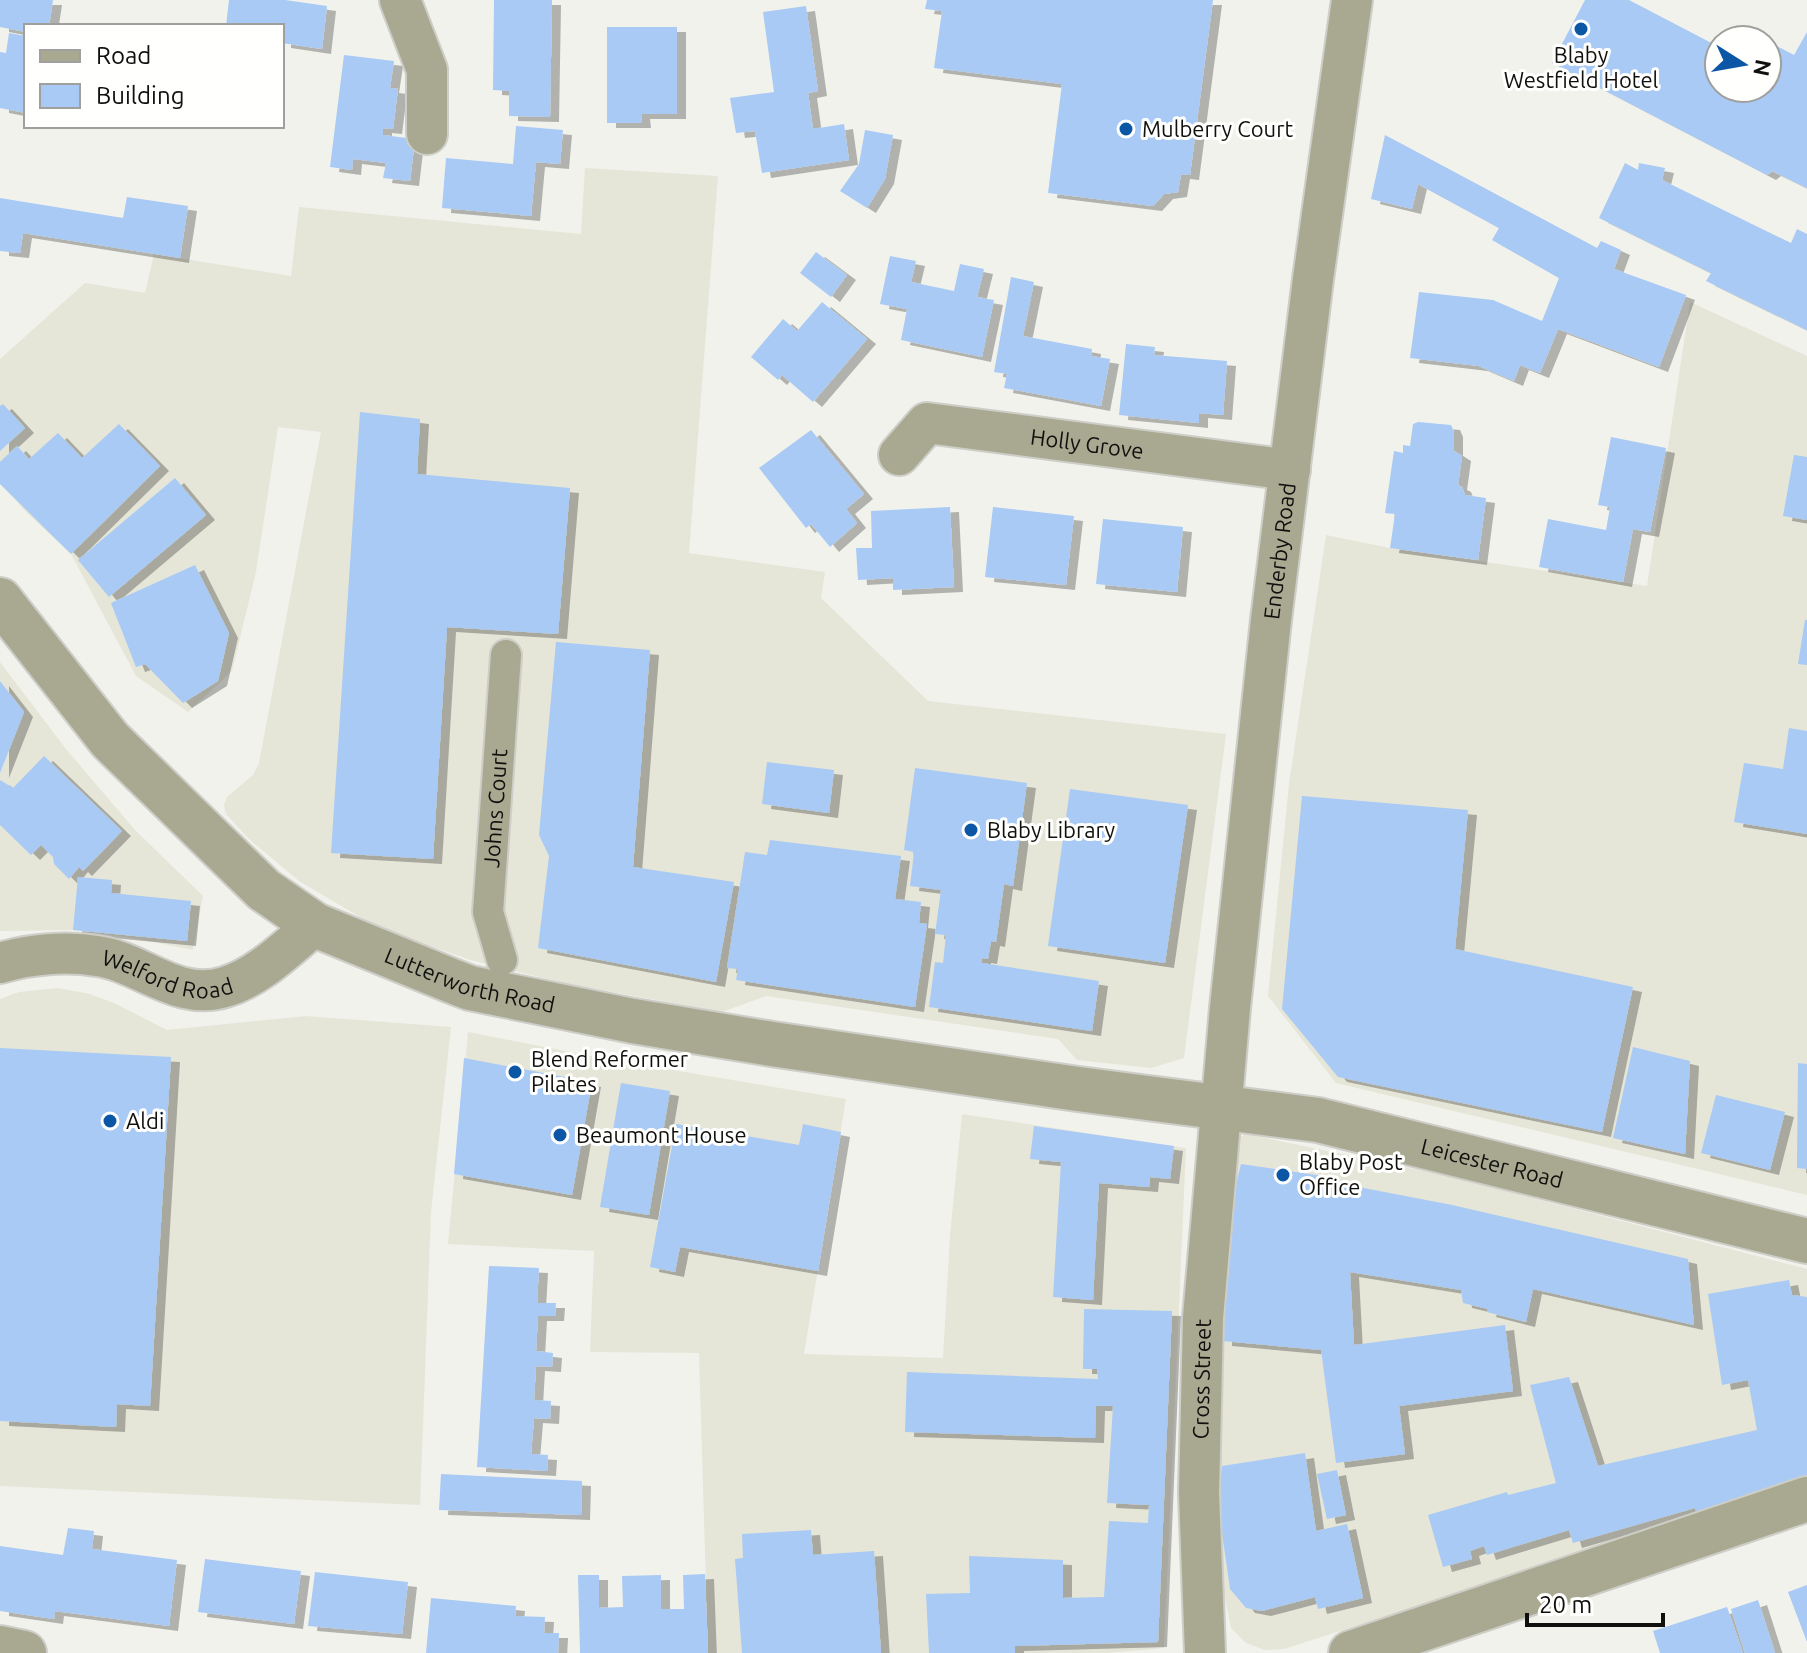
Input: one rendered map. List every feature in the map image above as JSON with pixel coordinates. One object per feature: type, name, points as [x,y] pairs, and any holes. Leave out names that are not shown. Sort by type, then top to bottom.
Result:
[{"type":"street","points":[[400,0],[427,70],[427,134]]},
{"type":"street","name":"Enderby Road","points":[[1222,1105],[1257,746],[1352,0]]},
{"type":"street","name":"Holly Grove","points":[[899,455],[927,423],[1290,470]]},
{"type":"street","name":"Lutterworth Road","points":[[0,600],[110,740],[264,890],[315,925],[470,988],[664,1026],[1078,1089]]},
{"type":"street","name":"Johns Court","points":[[502,960],[488,912],[506,655]]},
{"type":"street","name":"Welford Road","points":[[0,963],[14,958],[57,954],[99,956],[173,986],[202,992],[225,987],[246,977],[278,956],[315,925]]},
{"type":"street","name":"Leicester Road","points":[[1078,1089],[1222,1105],[1318,1120],[1807,1241]]},
{"type":"street","name":"Cross Street","points":[[1205,1653],[1199,1493],[1203,1318],[1222,1105]]},
{"type":"street","points":[[1373,1650],[1807,1499]]},
{"type":"street","points":[[0,1648],[24,1653]]},
{"type":"shaded area","points":[[585,168],[718,176],[689,553],[825,572],[821,598],[928,701],[1226,734],[1184,1058],[1151,1068],[1077,1060],[1058,1039],[766,996],[722,1012],[568,984],[471,960],[382,930],[299,881],[249,839],[226,814],[224,805],[227,797],[253,775],[259,763],[321,432],[278,427],[256,572],[232,671],[188,712],[136,676],[71,554],[25,511],[0,482],[0,359],[85,283],[145,293],[154,254],[291,276],[299,207],[581,234]]},
{"type":"shaded area","points":[[1690,302],[1807,356],[1807,1195],[1336,1083],[1268,996],[1289,784],[1326,535],[1390,548],[1647,586]]},
{"type":"shaded area","points":[[0,662],[66,749],[135,830],[203,896],[193,950],[73,930],[0,931]]},
{"type":"shaded area","points":[[58,988],[90,994],[116,1004],[167,1030],[306,1016],[451,1027],[431,1212],[420,1505],[0,1486],[0,999],[19,992]]},
{"type":"shaded area","points":[[468,1032],[846,1099],[804,1354],[943,1358],[950,1236],[962,1114],[1186,1148],[1164,1648],[1108,1653],[708,1653],[699,1353],[590,1352],[594,1251],[448,1244]]},
{"type":"shaded area","points":[[1246,1134],[1448,1176],[1807,1269],[1807,1481],[1284,1649],[1265,1650],[1246,1643],[1231,1628],[1216,1554],[1210,1442],[1237,1139]]},
{"type":"building","points":[[0,0],[53,0],[49,24],[24,24],[24,32],[0,27]]},
{"type":"building","points":[[229,0],[285,0],[327,6],[322,49],[284,43],[284,24],[226,24]]},
{"type":"building","points":[[494,0],[552,0],[550,117],[509,116],[509,91],[493,90]]},
{"type":"building","name":"Mulberry Court","points":[[927,0],[1213,0],[1190,175],[1181,174],[1178,192],[1164,194],[1153,206],[1048,193],[1062,84],[934,68],[942,11],[925,9]]},
{"type":"building","points":[[1585,0],[1629,0],[1703,39],[1703,104],[1783,104],[1783,49],[1794,55],[1807,32],[1807,188],[1772,171],[1767,175],[1552,63]]},
{"type":"building","points":[[806,6],[818,91],[808,93],[813,129],[844,124],[849,160],[762,173],[755,131],[736,133],[730,98],[774,92],[763,12]]},
{"type":"building","points":[[607,27],[677,27],[677,114],[641,114],[642,123],[607,123]]},
{"type":"building","points":[[9,33],[24,36],[24,113],[0,108],[0,52],[6,53]]},
{"type":"building","points":[[344,55],[394,61],[390,88],[398,89],[393,129],[383,128],[383,135],[415,139],[410,181],[383,178],[386,163],[353,159],[352,170],[330,167]]},
{"type":"building","points":[[516,126],[563,130],[560,164],[536,162],[531,216],[442,208],[446,158],[513,164]]},
{"type":"building","points":[[865,130],[893,135],[885,179],[867,208],[840,191],[859,164]]},
{"type":"building","points":[[1385,135],[1597,248],[1601,241],[1621,250],[1614,269],[1686,295],[1659,367],[1558,329],[1540,373],[1520,365],[1514,381],[1479,366],[1410,358],[1419,292],[1493,300],[1542,321],[1559,278],[1492,240],[1499,228],[1418,184],[1412,209],[1371,199]]},
{"type":"building","points":[[1625,163],[1638,170],[1639,163],[1665,168],[1662,180],[1791,243],[1797,229],[1807,234],[1807,330],[1706,281],[1711,273],[1599,218]]},
{"type":"building","points":[[127,197],[188,206],[180,258],[23,233],[20,253],[0,251],[0,198],[123,218]]},
{"type":"building","points":[[816,252],[847,275],[831,297],[800,273]]},
{"type":"building","points":[[890,256],[916,261],[911,282],[954,291],[960,264],[984,269],[977,297],[994,300],[982,357],[901,340],[907,309],[880,304]]},
{"type":"building","points":[[1011,277],[1034,282],[1023,336],[1092,349],[1091,356],[1110,359],[1101,406],[1004,388],[1007,374],[994,372]]},
{"type":"building","points":[[822,302],[867,339],[813,402],[782,375],[778,380],[751,357],[783,319],[797,331]]},
{"type":"building","points":[[1126,344],[1155,347],[1154,355],[1227,361],[1223,415],[1199,413],[1199,423],[1119,415]]},
{"type":"building","points":[[3,404],[25,428],[0,451],[0,406]]},
{"type":"building","points":[[360,412],[420,419],[417,474],[570,488],[558,634],[447,627],[433,859],[331,853]]},
{"type":"building","points":[[119,424],[160,466],[71,554],[0,484],[0,462],[17,446],[29,459],[58,433],[82,458]]},
{"type":"building","points":[[1413,424],[1451,425],[1454,451],[1462,456],[1458,485],[1465,495],[1486,498],[1478,560],[1390,548],[1395,514],[1385,513],[1394,451],[1403,453],[1403,445],[1410,446]]},
{"type":"building","points":[[811,430],[864,494],[846,509],[857,523],[830,547],[811,524],[806,528],[759,468]]},
{"type":"building","points":[[1611,437],[1666,448],[1650,532],[1633,529],[1623,582],[1539,567],[1548,519],[1606,530],[1610,507],[1598,505]]},
{"type":"building","points":[[1794,455],[1807,457],[1807,520],[1783,516]]},
{"type":"building","points":[[175,478],[206,515],[109,597],[78,560]]},
{"type":"building","points":[[950,507],[954,587],[893,590],[893,578],[858,580],[856,548],[872,548],[871,511]]},
{"type":"building","points":[[993,507],[1074,516],[1066,585],[985,577]]},
{"type":"building","points":[[1103,519],[1183,527],[1177,592],[1096,584]]},
{"type":"building","points":[[195,565],[229,633],[218,681],[183,703],[145,664],[136,667],[111,603]]},
{"type":"building","points":[[1807,620],[1807,665],[1798,664]]},
{"type":"building","points":[[556,642],[650,650],[633,867],[734,882],[716,982],[538,948],[549,856],[539,835]]},
{"type":"building","points":[[0,681],[24,712],[0,773]]},
{"type":"building","points":[[1789,728],[1807,731],[1807,834],[1734,822],[1744,763],[1783,769]]},
{"type":"building","points":[[44,756],[122,831],[83,871],[79,867],[69,879],[41,845],[31,855],[0,825],[0,780],[13,788]]},
{"type":"building","points":[[767,762],[834,770],[829,813],[762,804]]},
{"type":"building","points":[[915,768],[1027,783],[1013,886],[1004,884],[996,942],[991,941],[988,959],[982,958],[982,963],[1099,981],[1092,1031],[929,1007],[935,962],[943,963],[946,935],[935,934],[941,890],[910,886],[914,852],[904,850]]},
{"type":"building","points":[[1070,789],[1188,805],[1165,963],[1048,946]]},
{"type":"building","points":[[1302,796],[1468,810],[1455,949],[1633,987],[1602,1132],[1338,1077],[1282,1009]]},
{"type":"building","points":[[770,840],[901,856],[895,899],[921,902],[919,923],[927,924],[915,1007],[736,980],[738,969],[727,968],[745,852],[767,855]]},
{"type":"building","points":[[78,877],[112,880],[111,893],[191,901],[187,941],[73,930]]},
{"type":"building","points":[[1633,1047],[1690,1061],[1685,1154],[1613,1138]]},
{"type":"building","points":[[0,1048],[171,1057],[150,1406],[117,1404],[116,1427],[0,1421]]},
{"type":"building","points":[[464,1058],[592,1082],[572,1195],[454,1174]]},
{"type":"building","points":[[1798,1063],[1807,1064],[1807,1169],[1797,1168]]},
{"type":"building","points":[[621,1083],[670,1091],[649,1215],[600,1207]]},
{"type":"building","points":[[1716,1095],[1785,1112],[1770,1170],[1701,1153]]},
{"type":"building","points":[[676,1124],[799,1145],[803,1124],[841,1132],[818,1271],[680,1247],[675,1272],[650,1267]]},
{"type":"building","points":[[1034,1126],[1174,1146],[1170,1179],[1150,1177],[1149,1187],[1099,1183],[1093,1300],[1053,1297],[1061,1162],[1030,1159]]},
{"type":"building","points":[[1241,1164],[1323,1176],[1322,1180],[1452,1205],[1688,1259],[1694,1325],[1533,1289],[1526,1322],[1463,1303],[1461,1290],[1350,1272],[1354,1345],[1505,1325],[1513,1391],[1399,1406],[1405,1454],[1336,1463],[1321,1350],[1223,1341],[1233,1196]]},
{"type":"building","points":[[489,1266],[539,1268],[537,1303],[556,1303],[555,1316],[538,1316],[536,1351],[553,1353],[552,1367],[536,1366],[534,1400],[551,1401],[550,1419],[534,1418],[531,1454],[548,1455],[547,1471],[477,1467]]},
{"type":"building","points":[[1789,1280],[1792,1295],[1807,1297],[1807,1481],[1698,1516],[1695,1508],[1573,1543],[1569,1530],[1487,1555],[1484,1546],[1470,1551],[1472,1559],[1443,1567],[1428,1515],[1507,1492],[1508,1495],[1556,1483],[1530,1385],[1569,1377],[1598,1466],[1757,1430],[1748,1380],[1722,1385],[1708,1294]]},
{"type":"building","points":[[1084,1309],[1172,1311],[1158,1642],[1015,1646],[1015,1653],[929,1653],[926,1594],[970,1593],[969,1556],[1063,1560],[1063,1598],[1104,1597],[1109,1521],[1148,1523],[1149,1505],[1107,1503],[1113,1406],[1096,1406],[1095,1438],[905,1432],[907,1372],[1098,1379],[1097,1369],[1083,1369]]},
{"type":"building","points":[[1305,1453],[1316,1531],[1347,1524],[1363,1598],[1318,1609],[1315,1597],[1262,1611],[1246,1608],[1230,1589],[1218,1505],[1222,1466]]},
{"type":"building","points":[[1337,1470],[1346,1515],[1327,1519],[1317,1474]]},
{"type":"building","points":[[441,1474],[582,1481],[581,1515],[439,1510]]},
{"type":"building","points":[[68,1528],[94,1531],[92,1549],[177,1560],[169,1626],[55,1611],[54,1619],[0,1611],[0,1546],[63,1555]]},
{"type":"building","points":[[811,1530],[813,1555],[874,1551],[881,1653],[742,1653],[735,1559],[743,1558],[742,1534]]},
{"type":"building","points":[[205,1559],[301,1571],[294,1624],[198,1612]]},
{"type":"building","points":[[315,1572],[408,1582],[402,1634],[308,1626]]},
{"type":"building","points":[[705,1574],[708,1653],[580,1653],[578,1575],[599,1575],[599,1608],[623,1607],[622,1576],[661,1575],[661,1609],[684,1609],[683,1575]]},
{"type":"building","points":[[1807,1585],[1807,1642],[1788,1592]]},
{"type":"building","points":[[431,1598],[516,1606],[515,1616],[545,1617],[544,1633],[559,1633],[558,1653],[426,1653]]},
{"type":"building","points":[[1758,1600],[1775,1653],[1745,1653],[1731,1609]]},
{"type":"building","points":[[1727,1607],[1743,1653],[1660,1653],[1653,1631]]},
{"type":"place","name":"Blaby Westfield Hotel","points":[[1581,29]]},
{"type":"place","name":"Mulberry Court","points":[[1126,129]]},
{"type":"place","name":"Blaby Library","points":[[971,830]]},
{"type":"place","name":"Blend Reformer Pilates","points":[[515,1072]]},
{"type":"place","name":"Aldi","points":[[110,1121]]},
{"type":"place","name":"Beaumont House","points":[[560,1135]]},
{"type":"place","name":"Blaby Post Office","points":[[1283,1175]]}]
